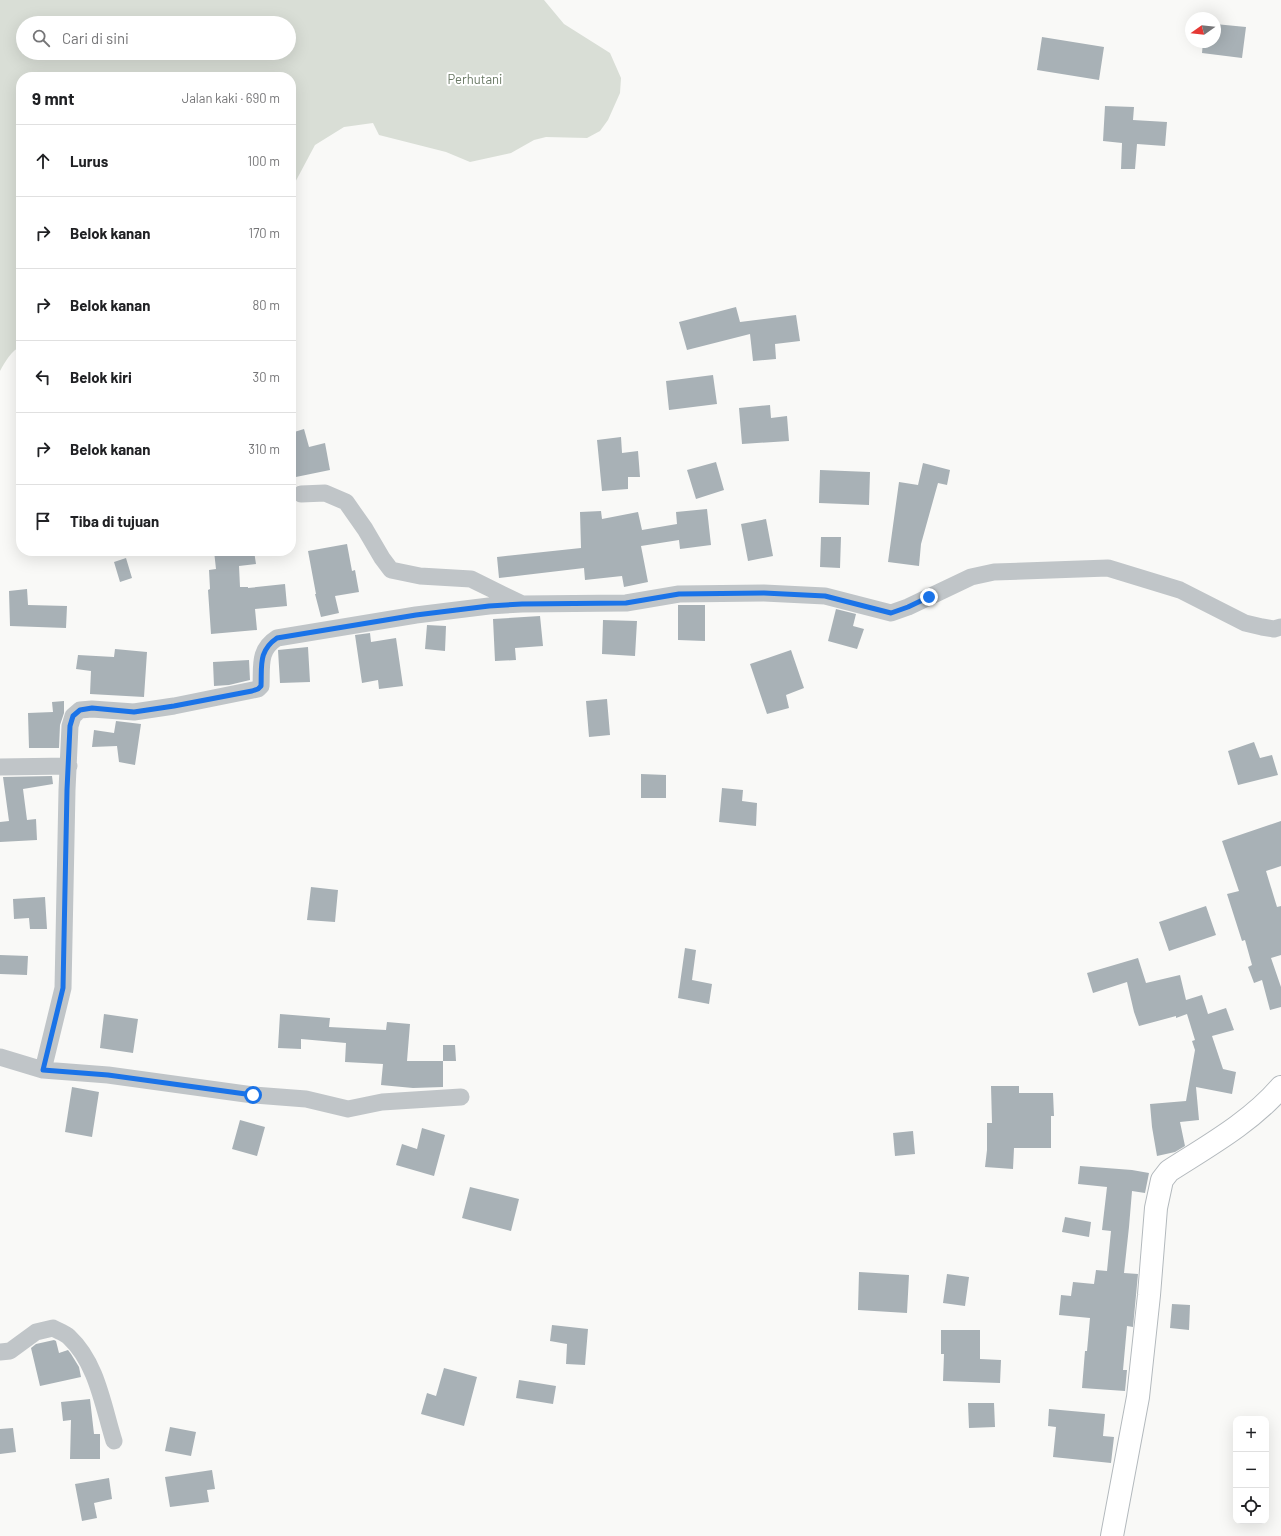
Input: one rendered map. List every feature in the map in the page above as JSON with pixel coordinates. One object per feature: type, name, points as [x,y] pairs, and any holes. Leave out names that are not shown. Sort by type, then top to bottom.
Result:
[{"type":"street","points":[[301,494],[325,493],[346,502],[365,528],[382,558],[391,570],[420,576],[471,579],[522,604]]},
{"type":"street","points":[[43,1070],[63,988],[67,790],[70,726],[73,716],[80,710],[92,708],[134,712],[174,706],[258,689],[261,686],[260,667],[266,649],[271,642],[277,638],[416,615],[489,606],[522,604],[626,603],[679,594],[764,593],[825,596],[891,613],[908,607],[971,577],[994,572],[1108,568],[1180,590],[1244,622],[1274,629],[1281,627]]},
{"type":"street","points":[[0,767],[69,766]]},
{"type":"street","points":[[0,1057],[43,1070],[108,1075],[253,1095],[306,1099],[348,1109],[382,1102],[461,1097]]},
{"type":"street","points":[[1112,1536],[1138,1397],[1149,1295],[1156,1208],[1162,1180],[1169,1171],[1240,1125],[1268,1103],[1281,1087]]},
{"type":"street","points":[[0,1352],[10,1351],[36,1332],[46,1329],[53,1328],[69,1337],[82,1353],[95,1377],[114,1440]]},
{"type":"green space","name":"Perhutani","points":[[0,0],[544,0],[564,24],[610,53],[621,78],[620,93],[608,120],[600,131],[587,138],[546,137],[534,140],[511,153],[470,162],[446,152],[379,135],[373,123],[344,127],[315,145],[296,181],[296,72],[16,72],[16,349],[6,360],[0,371]]},
{"type":"building","points":[[1221,25],[1246,27],[1242,58],[1202,53],[1202,48],[1221,48]]},
{"type":"building","points":[[1042,37],[1104,47],[1099,80],[1037,70]]},
{"type":"building","points":[[1105,106],[1134,107],[1133,120],[1167,122],[1165,146],[1137,144],[1135,169],[1121,169],[1122,143],[1103,141]]},
{"type":"building","points":[[736,307],[740,322],[796,315],[800,341],[775,344],[776,359],[753,361],[750,334],[687,350],[679,322]]},
{"type":"building","points":[[713,375],[717,404],[669,410],[666,381]]},
{"type":"building","points":[[770,405],[771,418],[787,416],[789,441],[742,444],[739,408]]},
{"type":"building","points":[[304,429],[309,447],[325,443],[330,470],[296,477],[296,431]]},
{"type":"building","points":[[621,437],[622,453],[638,451],[640,477],[628,477],[628,489],[602,491],[597,440]]},
{"type":"building","points":[[716,462],[724,490],[696,499],[687,470]]},
{"type":"building","points":[[923,463],[950,470],[947,485],[938,483],[921,544],[919,566],[888,562],[899,482],[918,485]]},
{"type":"building","points":[[820,470],[870,472],[869,505],[819,503]]},
{"type":"building","points":[[707,509],[711,545],[680,549],[679,540],[641,546],[648,582],[624,587],[622,576],[585,580],[584,568],[499,578],[497,557],[581,548],[580,512],[601,511],[602,519],[638,512],[642,530],[677,524],[676,512]]},
{"type":"building","points":[[766,519],[773,556],[748,561],[741,524]]},
{"type":"building","points":[[821,537],[841,537],[840,568],[820,567]]},
{"type":"building","points":[[347,544],[352,571],[355,570],[359,592],[335,596],[339,613],[321,617],[315,594],[308,551]]},
{"type":"building","points":[[215,556],[255,556],[256,564],[239,566],[240,587],[248,588],[285,584],[287,606],[255,609],[257,630],[211,634],[208,590],[210,589],[209,570],[216,569]]},
{"type":"building","points":[[126,558],[132,578],[120,582],[114,562]]},
{"type":"building","points":[[27,589],[28,605],[67,606],[66,628],[10,626],[9,591]]},
{"type":"building","points":[[678,605],[705,605],[705,641],[678,640]]},
{"type":"building","points":[[836,609],[856,614],[853,626],[864,629],[857,649],[828,641]]},
{"type":"building","points":[[540,616],[543,646],[515,648],[516,660],[495,661],[493,619]]},
{"type":"building","points":[[603,620],[637,621],[635,656],[602,654]]},
{"type":"building","points":[[427,625],[446,626],[445,651],[425,649]]},
{"type":"building","points":[[370,633],[371,642],[396,638],[403,686],[379,689],[378,680],[362,683],[355,635]]},
{"type":"building","points":[[308,647],[310,682],[280,683],[278,650]]},
{"type":"building","points":[[115,649],[147,652],[144,697],[90,694],[91,671],[76,669],[78,655],[114,657]]},
{"type":"building","points":[[791,650],[804,688],[786,695],[789,708],[767,714],[750,664]]},
{"type":"building","points":[[249,660],[250,680],[229,685],[214,686],[213,662]]},
{"type":"building","points":[[607,699],[610,735],[589,737],[586,701]]},
{"type":"building","points":[[64,701],[64,713],[60,725],[59,748],[29,748],[28,713],[53,712],[52,702]]},
{"type":"building","points":[[116,721],[141,724],[135,765],[119,762],[117,746],[92,747],[94,730],[114,733]]},
{"type":"building","points":[[1254,742],[1260,758],[1272,755],[1278,775],[1238,785],[1228,751]]},
{"type":"building","points":[[641,774],[666,775],[666,798],[641,798]]},
{"type":"building","points":[[52,776],[53,784],[23,789],[27,820],[36,819],[37,840],[0,842],[0,822],[9,821],[3,777]]},
{"type":"building","points":[[722,788],[743,790],[742,801],[757,803],[756,826],[719,822]]},
{"type":"building","points":[[1281,821],[1281,866],[1266,871],[1277,907],[1281,906],[1281,955],[1271,958],[1281,987],[1281,1007],[1270,1010],[1262,980],[1254,983],[1248,967],[1252,965],[1245,940],[1242,941],[1227,894],[1239,891],[1222,841]]},
{"type":"building","points":[[311,887],[338,890],[335,922],[307,920]]},
{"type":"building","points":[[45,897],[47,929],[30,929],[29,918],[14,919],[13,899]]},
{"type":"building","points":[[1206,906],[1216,935],[1169,951],[1159,922]]},
{"type":"building","points":[[685,948],[696,950],[692,980],[712,984],[709,1004],[678,998]]},
{"type":"building","points":[[0,955],[28,956],[27,975],[0,974]]},
{"type":"building","points":[[1138,958],[1146,983],[1180,975],[1186,1000],[1202,995],[1208,1014],[1226,1008],[1234,1030],[1212,1036],[1223,1069],[1236,1072],[1232,1094],[1196,1087],[1199,1120],[1180,1122],[1185,1146],[1175,1152],[1157,1156],[1150,1104],[1186,1101],[1195,1050],[1192,1041],[1195,1040],[1187,1014],[1176,1018],[1176,1016],[1139,1026],[1127,982],[1093,993],[1087,973]]},
{"type":"building","points":[[104,1014],[138,1019],[133,1053],[100,1048]]},
{"type":"building","points":[[280,1014],[330,1018],[329,1027],[386,1030],[387,1022],[410,1024],[407,1061],[443,1061],[443,1087],[413,1088],[381,1085],[383,1064],[345,1062],[346,1043],[301,1039],[301,1049],[278,1048]]},
{"type":"building","points":[[443,1045],[455,1045],[456,1061],[443,1061]]},
{"type":"building","points":[[991,1086],[1019,1086],[1019,1093],[1053,1093],[1054,1116],[1051,1116],[1051,1148],[1014,1148],[1013,1169],[985,1167],[987,1150],[987,1123],[992,1123]]},
{"type":"building","points":[[72,1087],[99,1092],[92,1137],[65,1132]]},
{"type":"building","points":[[240,1120],[265,1127],[257,1156],[232,1149]]},
{"type":"building","points":[[422,1128],[445,1135],[434,1176],[396,1165],[402,1144],[417,1149]]},
{"type":"building","points":[[913,1131],[915,1154],[895,1156],[893,1133]]},
{"type":"building","points":[[1080,1166],[1132,1170],[1149,1173],[1145,1193],[1132,1191],[1124,1273],[1138,1274],[1133,1327],[1127,1326],[1123,1370],[1127,1370],[1125,1391],[1082,1388],[1085,1351],[1087,1351],[1090,1318],[1059,1315],[1061,1295],[1071,1296],[1073,1282],[1094,1284],[1096,1270],[1107,1271],[1111,1231],[1102,1230],[1107,1187],[1078,1184]]},
{"type":"building","points":[[470,1187],[519,1199],[511,1231],[462,1218]]},
{"type":"building","points":[[1065,1217],[1091,1222],[1089,1237],[1062,1232]]},
{"type":"building","points":[[859,1272],[909,1275],[907,1313],[858,1310]]},
{"type":"building","points":[[947,1274],[969,1277],[965,1306],[943,1303]]},
{"type":"building","points":[[1172,1304],[1190,1305],[1189,1330],[1170,1328]]},
{"type":"building","points":[[552,1325],[588,1329],[585,1365],[566,1364],[567,1344],[550,1341]]},
{"type":"building","points":[[941,1330],[980,1330],[980,1359],[1001,1360],[1000,1383],[943,1381],[944,1354],[941,1354]]},
{"type":"building","points":[[54,1340],[56,1341],[59,1353],[68,1350],[71,1354],[79,1367],[81,1377],[40,1386],[31,1348],[36,1344]]},
{"type":"building","points":[[444,1368],[477,1377],[464,1426],[421,1414],[427,1393],[436,1396]]},
{"type":"building","points":[[519,1380],[556,1386],[553,1404],[516,1398]]},
{"type":"building","points":[[90,1399],[94,1434],[100,1434],[100,1459],[70,1459],[71,1420],[63,1421],[61,1402]]},
{"type":"building","points":[[968,1403],[994,1403],[995,1427],[969,1428]]},
{"type":"building","points":[[1049,1409],[1105,1414],[1103,1436],[1114,1437],[1111,1463],[1053,1457],[1056,1427],[1048,1426]]},
{"type":"building","points":[[170,1427],[196,1432],[191,1456],[165,1451]]},
{"type":"building","points":[[13,1428],[16,1452],[0,1454],[0,1429]]},
{"type":"building","points":[[212,1470],[215,1489],[207,1490],[209,1502],[170,1507],[165,1477]]},
{"type":"building","points":[[109,1478],[112,1499],[94,1503],[97,1518],[82,1521],[75,1484]]},
{"type":"route","points":[[253,1095],[108,1075],[43,1070],[63,988],[67,790],[70,726],[73,716],[80,710],[92,708],[134,712],[252,691],[261,686],[260,667],[266,649],[271,642],[277,638],[416,615],[489,606],[522,604],[626,603],[679,594],[764,593],[825,596],[891,613],[929,597]]}]
